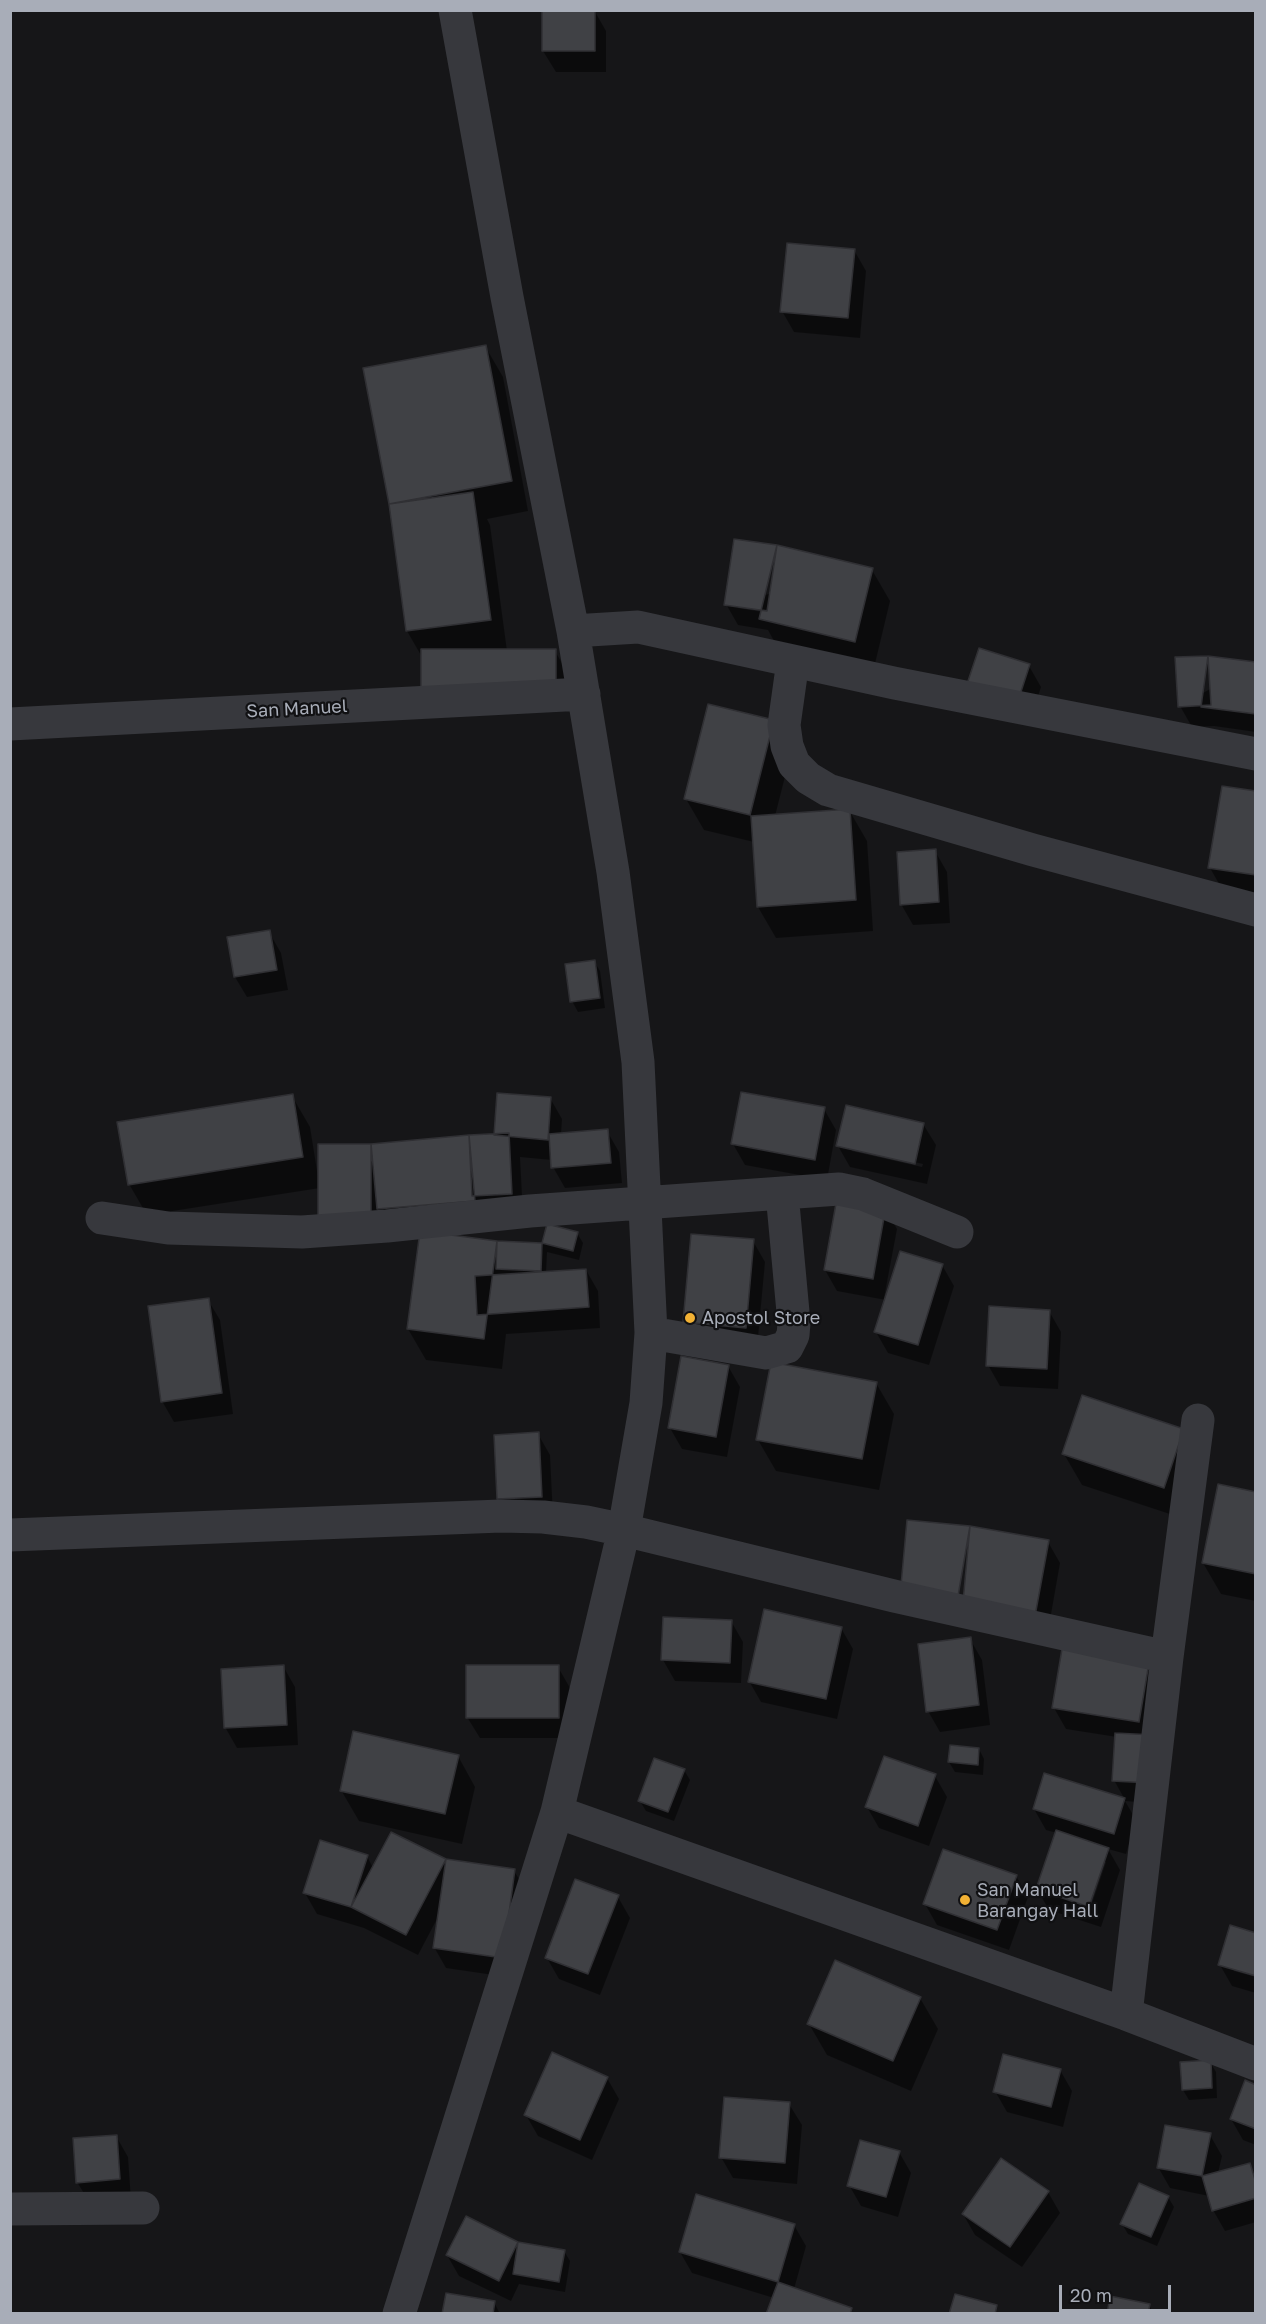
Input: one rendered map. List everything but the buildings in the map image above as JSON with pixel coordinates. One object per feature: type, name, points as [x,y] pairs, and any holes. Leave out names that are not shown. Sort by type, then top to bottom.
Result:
[{"type":"street","points":[[399,2313],[557,1812],[624,1530],[646,1403],[651,1333],[638,1062],[629,982],[573,631],[507,297],[454,10]]},
{"type":"street","points":[[573,631],[638,627],[894,683],[1256,754]]},
{"type":"street","points":[[793,661],[784,725],[787,746],[794,764],[808,778],[828,790],[1033,850],[1256,910]]},
{"type":"street","name":"San Manuel","points":[[10,724],[584,694]]},
{"type":"street","points":[[102,1218],[168,1227],[302,1233],[530,1211],[838,1189],[863,1194],[957,1233]]},
{"type":"street","points":[[651,1333],[766,1353],[778,1352],[787,1347],[793,1335],[794,1323],[782,1193]]},
{"type":"street","points":[[1126,2014],[1167,1657],[1198,1420]]},
{"type":"street","points":[[10,1535],[543,1516],[624,1530],[894,1596],[1167,1657]]},
{"type":"street","points":[[557,1812],[1126,2014],[1256,2064]]},
{"type":"street","points":[[10,2209],[143,2208]]},
{"type":"place","name":"Apostol Store","points":[[690,1318]]},
{"type":"place","name":"San Manuel Barangay Hall","points":[[965,1900]]}]
